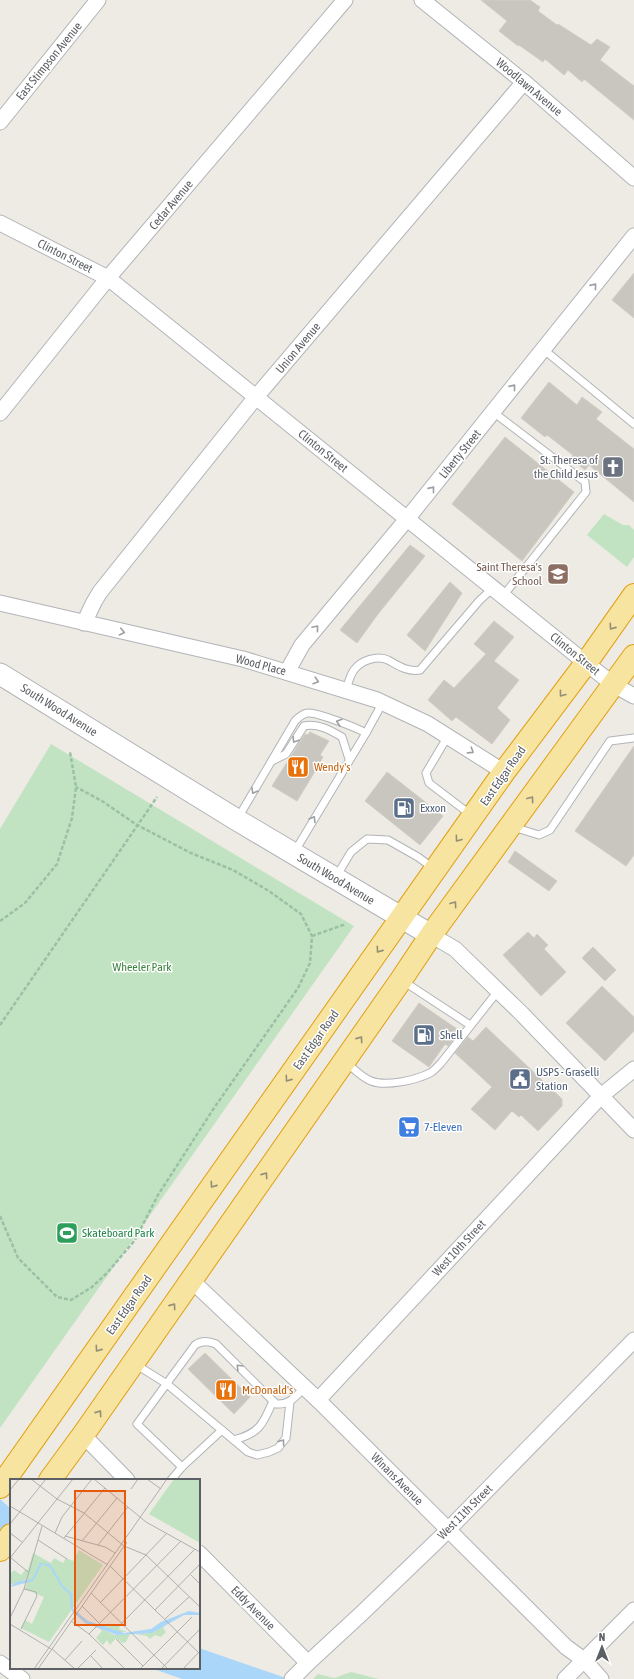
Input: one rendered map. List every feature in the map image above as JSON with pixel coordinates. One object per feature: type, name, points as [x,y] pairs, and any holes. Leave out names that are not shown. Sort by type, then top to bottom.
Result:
[{"type":"highway","name":"East Edgar Road","points":[[0,1487],[474,817],[504,772],[586,663],[634,595]]},
{"type":"highway","points":[[50,1479],[83,1435],[431,935],[634,656]]},
{"type":"highway","points":[[0,1550],[10,1536]]},
{"type":"main road","name":"South Wood Avenue","points":[[0,674],[237,820],[431,935]]},
{"type":"street","name":"East Stimpson Avenue","points":[[0,122],[98,0]]},
{"type":"street","name":"Cedar Avenue","points":[[0,413],[108,278],[345,0]]},
{"type":"street","name":"Woodlawn Avenue","points":[[422,0],[524,82],[634,178]]},
{"type":"street","name":"Union Avenue","points":[[84,623],[100,592],[256,397],[524,82]]},
{"type":"street","name":"Clinton Street","points":[[0,223],[108,278],[586,663],[614,685],[634,696]]},
{"type":"street","name":"Liberty Street","points":[[287,672],[302,645],[407,519],[634,236]]},
{"type":"street","name":"Wood Place","points":[[0,603],[224,655],[287,672],[383,702],[414,716],[504,772]]},
{"type":"street","name":"South Wood Avenue","points":[[431,935],[455,949],[634,1130]]},
{"type":"street","name":"West 10th Street","points":[[318,1400],[601,1096],[634,1069]]},
{"type":"street","name":"Winans Avenue","points":[[191,1280],[318,1400],[566,1647],[584,1660],[602,1679]]},
{"type":"street","name":"West 11th Street","points":[[293,1678],[448,1530],[634,1340]]},
{"type":"street","points":[[83,1435],[126,1479]]},
{"type":"street","name":"Eddy Avenue","points":[[200,1554],[308,1663]]},
{"type":"street","points":[[565,1679],[634,1610]]},
{"type":"street","points":[[0,1662],[22,1679]]},
{"type":"lane","points":[[543,349],[634,424]]},
{"type":"lane","points":[[346,690],[354,670],[369,659],[380,658],[388,660],[400,667],[414,671],[420,670],[479,601],[498,592],[527,565],[586,492],[585,482],[493,412]]},
{"type":"lane","points":[[293,853],[366,733],[383,702]]},
{"type":"lane","points":[[237,820],[300,716],[308,713],[355,727],[366,733]]},
{"type":"lane","points":[[271,762],[286,754],[304,726],[312,724],[330,730],[342,737],[349,759]]},
{"type":"lane","points":[[448,736],[426,773],[429,783],[474,817]]},
{"type":"lane","points":[[511,826],[539,835],[550,830],[610,741],[634,738]]},
{"type":"lane","points":[[335,879],[351,852],[367,839],[388,840],[418,857],[436,870]]},
{"type":"lane","points":[[401,980],[470,1025]]},
{"type":"lane","points":[[344,1061],[361,1075],[373,1081],[401,1082],[419,1078],[431,1072],[441,1063],[498,991]]},
{"type":"lane","points":[[182,1467],[137,1424],[198,1342],[210,1342],[216,1344],[276,1404],[290,1402],[304,1388]]},
{"type":"lane","points":[[133,1363],[166,1384],[248,1452],[258,1455],[278,1448],[286,1438],[290,1402]]},
{"type":"lane","points":[[234,1440],[248,1437],[259,1429],[265,1420],[273,1400]]},
{"type":"lane","points":[[172,1479],[182,1467],[222,1430]]},
{"type":"path","points":[[0,921],[25,903],[57,864],[72,818],[76,787],[70,752]]},
{"type":"path","points":[[0,1216],[18,1258],[57,1297],[71,1300],[92,1287],[102,1278],[135,1240],[158,1196],[214,1108],[298,988],[310,963],[312,936],[301,914],[269,891],[233,870],[191,853],[137,825],[102,801],[76,787]]},
{"type":"path","points":[[0,1024],[157,797]]},
{"type":"path","points":[[312,936],[346,924]]},
{"type":"green space","points":[[604,514],[623,525],[629,525],[634,530],[634,557],[627,567],[587,535]]},
{"type":"green space","name":"Wheeler Park","points":[[51,744],[354,926],[0,1428],[0,829]]},
{"type":"green space","points":[[351,1672],[379,1679],[313,1679],[318,1674],[334,1678]]},
{"type":"water","points":[[0,1499],[10,1508],[10,1559],[0,1550]]},
{"type":"water","points":[[200,1648],[289,1679],[182,1679],[154,1669],[200,1669]]},
{"type":"building","points":[[481,0],[530,0],[540,7],[538,11],[557,25],[558,24],[591,45],[597,39],[610,47],[600,60],[634,86],[634,120],[584,79],[582,82],[568,70],[564,75],[545,59],[543,62],[519,45],[518,46],[499,31],[507,21]]},
{"type":"building","points":[[634,273],[634,318],[612,300]]},
{"type":"building","points":[[549,382],[577,405],[582,397],[602,412],[596,419],[634,449],[634,502],[589,465],[585,470],[570,458],[573,455],[547,435],[545,437],[521,418]]},
{"type":"building","points":[[505,437],[574,492],[522,561],[452,504]]},
{"type":"building","points":[[410,545],[425,556],[378,614],[357,643],[340,630]]},
{"type":"building","points":[[450,582],[462,593],[425,651],[407,635]]},
{"type":"building","points":[[494,621],[514,637],[494,661],[519,680],[497,708],[510,720],[492,744],[456,717],[452,721],[428,700],[444,680],[454,688],[486,654],[474,644]]},
{"type":"building","name":"Wendy's","points":[[310,732],[329,741],[320,755],[323,757],[297,801],[272,786],[305,734],[308,735]]},
{"type":"building","points":[[634,746],[634,855],[626,866],[575,831]]},
{"type":"building","name":"Exxon","points":[[387,772],[443,816],[420,845],[365,801]]},
{"type":"building","points":[[515,851],[557,881],[549,891],[508,862]]},
{"type":"building","points":[[528,932],[534,938],[537,934],[548,945],[544,949],[566,972],[541,996],[503,955]]},
{"type":"building","points":[[593,947],[616,970],[605,981],[582,958]]},
{"type":"building","points":[[602,986],[634,1017],[634,1031],[605,1061],[566,1023]]},
{"type":"building","name":"Shell","points":[[419,1003],[460,1031],[448,1046],[445,1044],[429,1067],[392,1041]]},
{"type":"building","name":"USPS - Graselli Station","points":[[486,1027],[562,1099],[562,1106],[538,1131],[521,1115],[519,1117],[512,1111],[495,1130],[471,1109],[492,1087],[455,1053],[468,1037],[473,1041]]},
{"type":"building","points":[[205,1353],[250,1397],[234,1414],[188,1369]]},
{"type":"place","name":"St. Theresa of the Child Jesus","points":[[613,467]]},
{"type":"place","name":"Saint Theresa's School","points":[[558,574]]},
{"type":"place","name":"Wendy's","points":[[298,767]]},
{"type":"place","name":"Exxon","points":[[404,808]]},
{"type":"place","name":"Shell","points":[[424,1035]]},
{"type":"place","name":"USPS - Graselli Station","points":[[520,1079]]},
{"type":"place","name":"7-Eleven","points":[[409,1127]]},
{"type":"place","name":"Skateboard Park","points":[[67,1233]]},
{"type":"place","name":"McDonald's","points":[[226,1390]]}]
